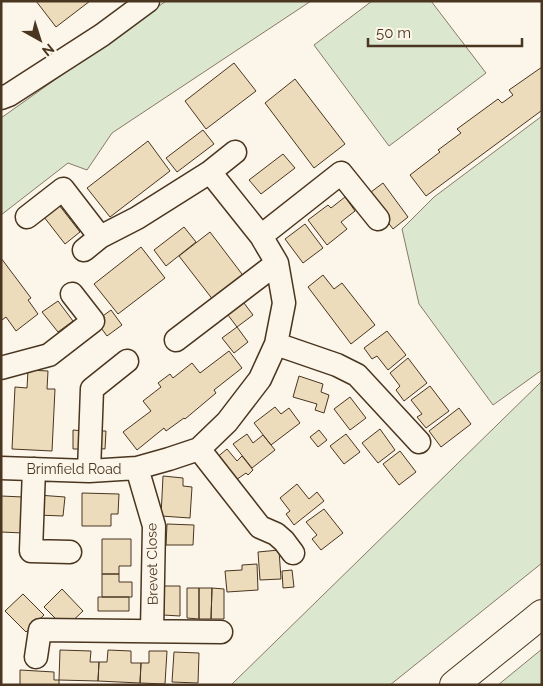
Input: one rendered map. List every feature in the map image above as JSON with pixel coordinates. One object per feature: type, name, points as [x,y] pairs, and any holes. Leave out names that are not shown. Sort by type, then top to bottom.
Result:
[{"type":"main road","points":[[454,685],[542,614]]},
{"type":"street","points":[[1,98],[9,95],[102,35],[148,1]]},
{"type":"street","points":[[27,217],[63,189],[92,244],[210,172],[235,152]]},
{"type":"street","name":"Brimfield Road","points":[[1,468],[89,471],[137,468],[199,449],[227,422],[260,379],[276,344],[284,303],[277,263],[261,236],[210,172]]},
{"type":"street","points":[[261,236],[341,173],[378,219]]},
{"type":"street","points":[[176,340],[277,263]]},
{"type":"street","points":[[1,368],[48,355],[93,321],[72,294]]},
{"type":"street","points":[[276,344],[337,365],[357,375],[419,442]]},
{"type":"street","points":[[89,471],[92,389],[127,361]]},
{"type":"street","points":[[199,449],[260,527],[284,541],[293,553]]},
{"type":"street","name":"Brevet Close","points":[[137,468],[154,526],[152,631]]},
{"type":"street","points":[[34,469],[31,551],[70,552]]},
{"type":"street","points":[[36,657],[40,630],[221,632]]},
{"type":"green space","points":[[166,1],[311,1],[112,133],[87,170],[68,163],[1,215],[1,118]]},
{"type":"green space","points":[[372,1],[431,1],[486,73],[389,146],[314,45]]},
{"type":"green space","points":[[542,116],[542,370],[493,405],[419,304],[402,229],[434,197]]},
{"type":"green space","points":[[542,381],[542,563],[390,685],[231,685]]},
{"type":"green space","points":[[542,649],[542,685],[498,685]]},
{"type":"building","points":[[36,1],[90,1],[56,27]]},
{"type":"building","points":[[234,63],[256,91],[206,129],[185,101]]},
{"type":"building","points":[[542,67],[542,113],[541,111],[426,196],[410,175],[461,133],[457,129],[498,99],[502,103],[513,95],[509,90]]},
{"type":"building","points":[[295,79],[345,144],[314,168],[265,103]]},
{"type":"building","points":[[203,130],[214,144],[177,172],[166,158]]},
{"type":"building","points":[[148,141],[170,171],[110,217],[87,188]]},
{"type":"building","points":[[283,154],[295,168],[261,194],[249,180]]},
{"type":"building","points":[[383,183],[408,217],[393,229],[367,195]]},
{"type":"building","points":[[345,197],[355,211],[341,222],[347,229],[327,245],[308,220],[328,205],[331,208]]},
{"type":"building","points":[[59,205],[80,232],[65,244],[44,217]]},
{"type":"building","points":[[305,224],[323,248],[303,263],[285,239]]},
{"type":"building","points":[[184,227],[196,242],[166,266],[154,250]]},
{"type":"building","points":[[210,232],[245,278],[217,305],[179,256]]},
{"type":"building","points":[[141,247],[165,278],[118,314],[94,284]]},
{"type":"building","points":[[1,258],[31,298],[28,300],[38,314],[16,331],[6,317],[1,319]]},
{"type":"building","points":[[323,275],[334,289],[342,283],[375,325],[351,344],[308,287]]},
{"type":"building","points":[[241,299],[253,315],[237,327],[225,311]]},
{"type":"building","points":[[58,301],[73,321],[58,332],[42,312]]},
{"type":"building","points":[[111,310],[122,325],[107,336],[96,321]]},
{"type":"building","points":[[237,327],[248,342],[234,353],[222,338]]},
{"type":"building","points":[[387,331],[406,355],[388,370],[377,356],[372,359],[364,348]]},
{"type":"building","points":[[229,351],[242,368],[214,390],[216,393],[185,419],[166,431],[164,428],[137,450],[123,432],[151,411],[143,401],[161,387],[158,383],[170,374],[173,378],[192,363],[200,373]]},
{"type":"building","points":[[408,358],[427,383],[404,401],[396,390],[400,386],[390,373]]},
{"type":"building","points":[[28,370],[48,371],[47,389],[55,389],[52,451],[12,449],[15,387],[27,388]]},
{"type":"building","points":[[299,376],[323,384],[321,392],[329,395],[324,413],[315,410],[317,404],[293,397]]},
{"type":"building","points":[[430,386],[449,411],[426,428],[417,417],[422,414],[411,400]]},
{"type":"building","points":[[350,397],[366,418],[350,430],[334,409]]},
{"type":"building","points":[[275,407],[281,414],[289,408],[300,423],[271,445],[254,423]]},
{"type":"building","points":[[459,408],[471,424],[441,447],[429,431]]},
{"type":"building","points":[[380,429],[395,450],[378,463],[362,443]]},
{"type":"building","points":[[73,430],[84,431],[83,449],[73,449]]},
{"type":"building","points":[[319,430],[327,440],[318,447],[310,437]]},
{"type":"building","points":[[94,431],[106,431],[105,449],[94,448]]},
{"type":"building","points":[[247,434],[253,443],[263,435],[275,450],[252,468],[233,444]]},
{"type":"building","points":[[346,434],[360,452],[344,464],[330,446]]},
{"type":"building","points":[[227,449],[237,461],[242,456],[253,470],[248,475],[246,473],[233,482],[215,459]]},
{"type":"building","points":[[400,451],[416,472],[399,485],[383,464]]},
{"type":"building","points":[[163,476],[183,478],[183,486],[192,487],[190,518],[161,516]]},
{"type":"building","points":[[297,484],[309,499],[317,492],[324,501],[294,525],[286,514],[290,511],[280,498]]},
{"type":"building","points":[[82,493],[119,494],[118,514],[111,514],[111,526],[82,526]]},
{"type":"building","points":[[38,495],[65,497],[63,516],[37,515]]},
{"type":"building","points":[[1,496],[23,497],[23,533],[1,532]]},
{"type":"building","points":[[324,509],[343,533],[321,550],[312,539],[317,535],[306,522]]},
{"type":"building","points":[[167,524],[194,525],[193,545],[166,545]]},
{"type":"building","points":[[102,539],[131,539],[131,566],[119,566],[119,574],[102,574]]},
{"type":"building","points":[[279,550],[281,579],[260,580],[258,552]]},
{"type":"building","points":[[257,564],[258,590],[227,592],[225,571],[242,570],[242,565]]},
{"type":"building","points":[[292,570],[294,587],[283,588],[282,571]]},
{"type":"building","points":[[102,574],[119,574],[119,582],[132,582],[132,597],[102,597]]},
{"type":"building","points":[[163,586],[180,586],[180,616],[163,615]]},
{"type":"building","points":[[187,588],[199,588],[199,619],[187,618]]},
{"type":"building","points":[[199,588],[212,588],[211,619],[199,619]]},
{"type":"building","points":[[212,588],[224,589],[224,619],[211,619]]},
{"type":"building","points":[[62,589],[83,611],[65,628],[44,607]]},
{"type":"building","points":[[23,594],[44,615],[26,632],[5,611]]},
{"type":"building","points":[[98,597],[129,597],[129,611],[98,611]]},
{"type":"building","points":[[60,650],[91,651],[90,662],[99,662],[98,681],[59,680]]},
{"type":"building","points":[[108,650],[131,651],[131,663],[141,663],[140,683],[98,681],[99,662],[107,662]]},
{"type":"building","points":[[149,651],[167,651],[165,684],[140,683],[141,663],[149,663]]},
{"type":"building","points":[[174,652],[199,653],[198,683],[172,682]]},
{"type":"building","points":[[20,670],[54,672],[54,680],[59,680],[59,685],[20,685]]}]
